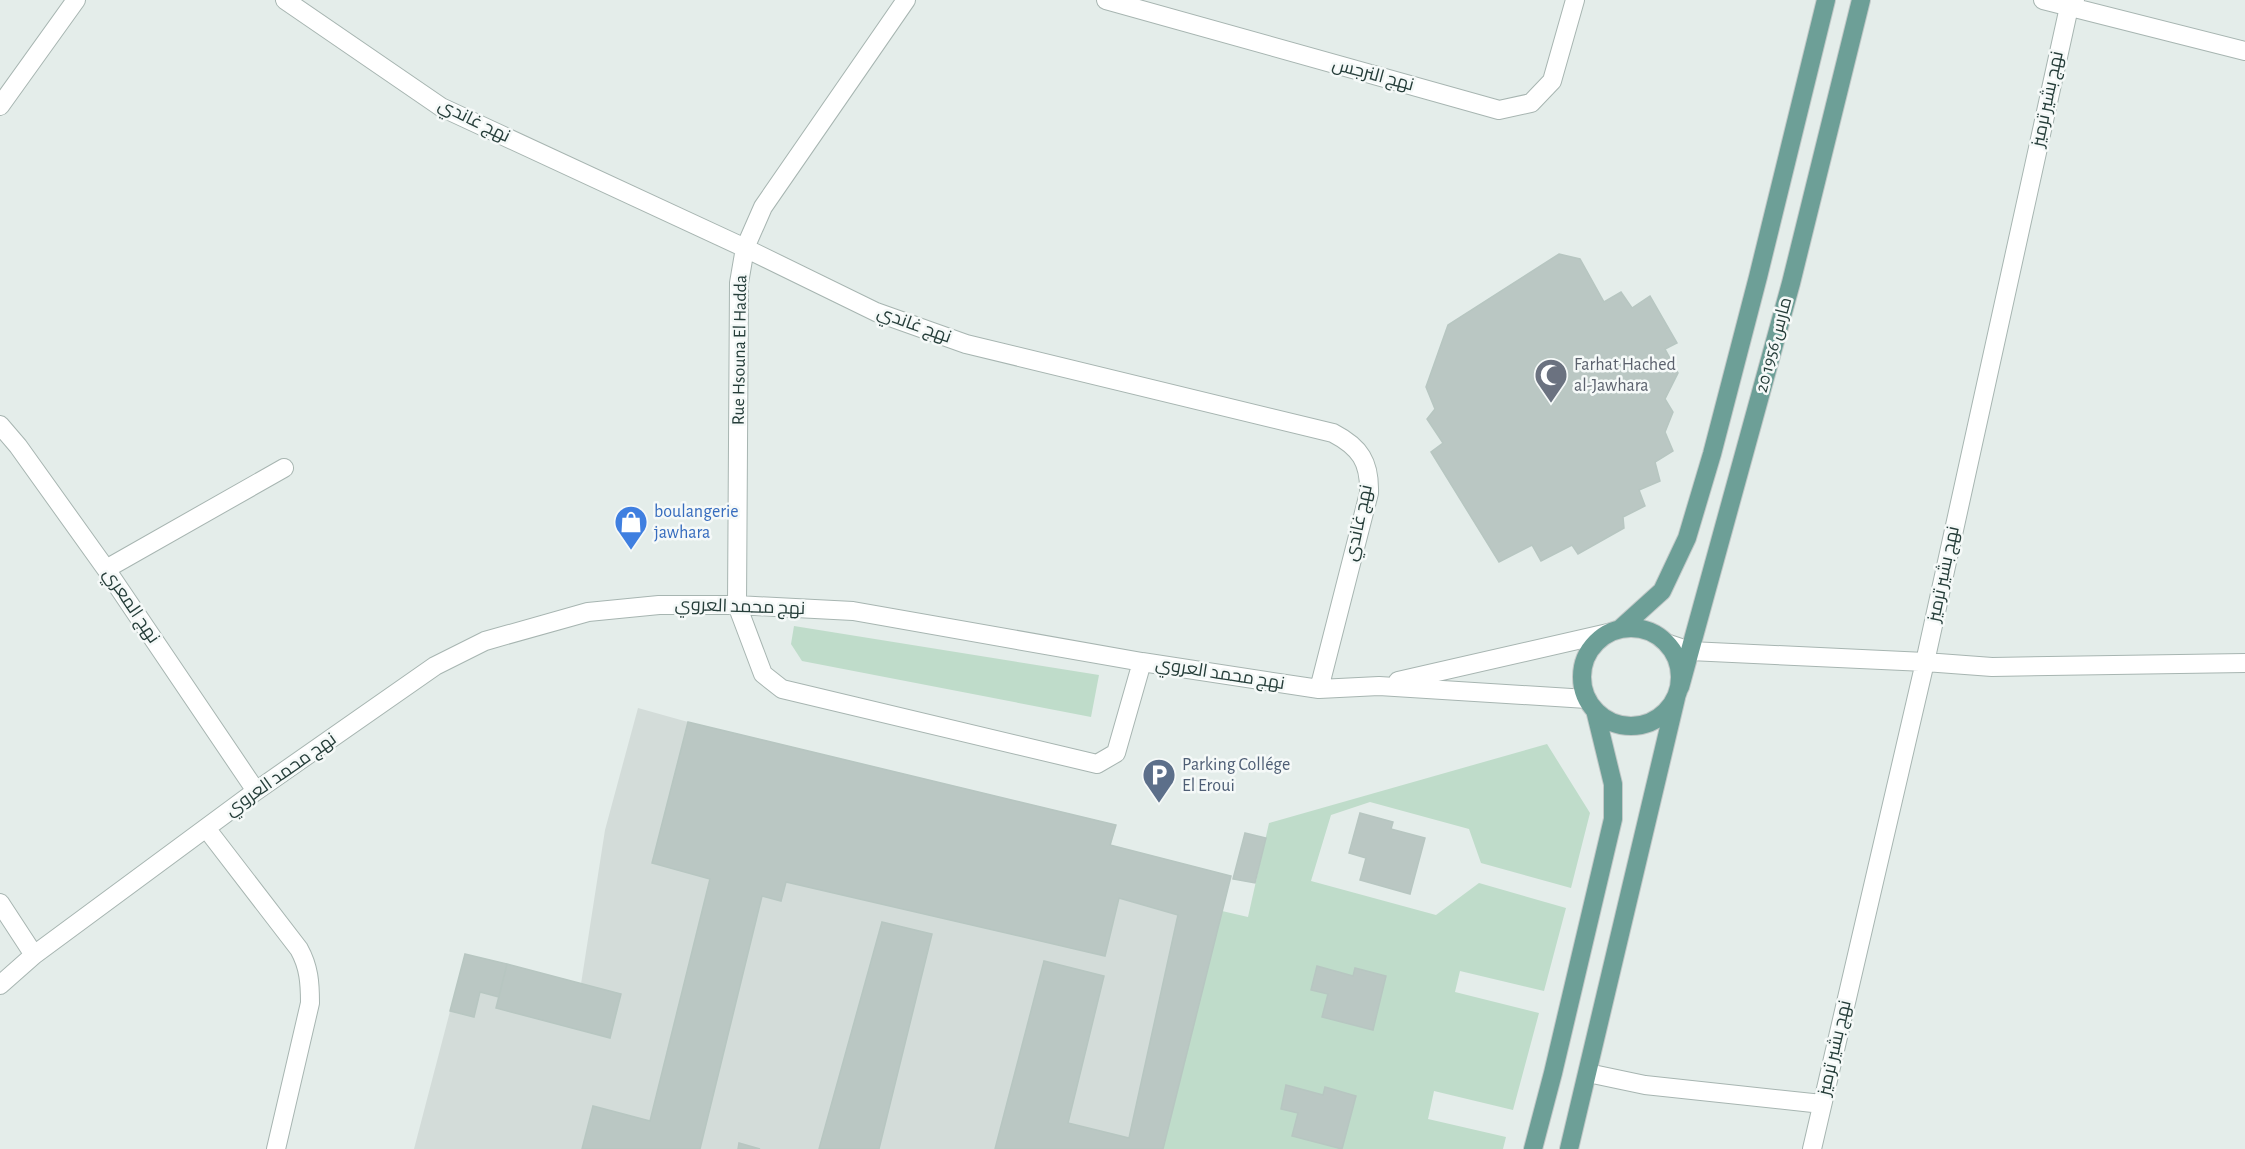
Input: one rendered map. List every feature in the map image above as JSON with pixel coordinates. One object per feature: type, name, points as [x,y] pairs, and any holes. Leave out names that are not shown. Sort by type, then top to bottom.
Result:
[{"type":"main road","name":"20 مارس 1956","points":[[1614,631],[1662,591],[1687,538],[1712,454],[1755,288],[1826,0]]},
{"type":"main road","name":"20 مارس 1956","points":[[1569,1149],[1678,693],[1791,283],[1861,0]]},
{"type":"main road","points":[[1533,1149],[1613,819],[1613,784],[1591,705],[1583,685],[1583,669],[1596,642],[1614,631],[1633,627],[1646,630],[1659,635],[1669,644],[1677,657],[1681,672],[1678,693],[1667,712],[1654,721],[1639,726],[1622,726],[1608,720],[1591,705]]},
{"type":"street","points":[[0,106],[76,0]]},
{"type":"street","name":"نهج غاندي","points":[[285,0],[441,107],[745,248],[876,312],[966,344],[1333,433],[1346,440],[1358,450],[1366,463],[1370,477],[1369,492],[1319,689]]},
{"type":"street","name":"Rue Hsouna El Hadda","points":[[736,604],[739,283],[745,248],[763,207],[906,0]]},
{"type":"street","name":"نهج النرجس","points":[[1106,0],[1499,110],[1531,103],[1552,81],[1575,0]]},
{"type":"street","points":[[2043,0],[2072,4],[2245,51]]},
{"type":"street","name":"نهج بشير ترميز","points":[[1812,1149],[1925,662],[2072,4]]},
{"type":"street","name":"نهج المعري","points":[[0,425],[18,446],[106,568],[256,791]]},
{"type":"street","points":[[106,568],[284,468]]},
{"type":"street","points":[[736,604],[763,674],[782,689],[1097,764],[1116,753],[1142,662]]},
{"type":"street","name":"نهج محمد العروي","points":[[0,985],[34,955],[256,791],[435,666],[485,641],[588,612],[659,605],[736,604],[853,611],[1142,662],[1319,689],[1379,686],[1591,705]]},
{"type":"street","points":[[1379,686],[1614,631]]},
{"type":"street","points":[[1669,644],[1690,651],[1992,667],[2245,663]]},
{"type":"street","points":[[206,828],[299,950],[305,960],[310,981],[310,1003],[276,1149]]},
{"type":"street","points":[[0,903],[34,955]]},
{"type":"street","points":[[1588,1073],[1645,1085],[1822,1104]]},
{"type":"shaded area","points":[[638,708],[1116,825],[1111,845],[1231,876],[1163,1149],[414,1149],[465,954],[581,984],[605,830]]},
{"type":"green space","points":[[794,626],[1099,675],[1091,717],[802,661],[791,644]]},
{"type":"green space","points":[[1547,744],[1590,813],[1571,888],[1481,863],[1469,829],[1370,802],[1331,815],[1311,881],[1436,915],[1479,883],[1566,908],[1544,991],[1460,971],[1455,992],[1539,1013],[1513,1110],[1434,1091],[1428,1119],[1506,1137],[1503,1149],[1163,1149],[1222,911],[1248,917],[1269,823]]},
{"type":"building","name":"Farhat Hached al-Jawhara","points":[[1559,254],[1580,259],[1604,302],[1621,292],[1632,308],[1650,296],[1677,343],[1665,349],[1678,373],[1665,399],[1673,412],[1665,432],[1673,451],[1655,462],[1660,481],[1639,490],[1645,506],[1623,517],[1624,528],[1578,554],[1572,545],[1541,561],[1532,545],[1499,562],[1431,452],[1443,443],[1427,419],[1435,409],[1426,387],[1448,325]]},
{"type":"building","points":[[688,722],[1116,825],[1110,845],[1231,876],[1163,1149],[995,1149],[1044,961],[1104,976],[1068,1123],[1129,1138],[1178,915],[1119,898],[1105,956],[786,882],[781,901],[762,896],[700,1149],[582,1149],[593,1106],[650,1121],[710,879],[652,863]]},
{"type":"building","points":[[1360,813],[1393,822],[1391,829],[1425,838],[1410,894],[1360,880],[1366,858],[1349,853]]},
{"type":"building","points":[[1245,833],[1266,838],[1255,883],[1233,879]]},
{"type":"building","points":[[882,922],[932,934],[879,1149],[819,1149]]},
{"type":"building","points":[[465,954],[507,964],[499,997],[480,992],[474,1017],[450,1011]]},
{"type":"building","points":[[507,964],[621,994],[610,1038],[496,1008]]},
{"type":"building","points":[[1317,966],[1353,976],[1355,968],[1386,976],[1373,1030],[1322,1017],[1328,994],[1311,990]]},
{"type":"building","points":[[1286,1085],[1323,1095],[1325,1087],[1356,1096],[1342,1149],[1292,1136],[1298,1113],[1281,1109]]},
{"type":"building","points":[[739,1143],[760,1149],[738,1149]]},
{"type":"place","name":"Farhat Hached al-Jawhara","points":[[1551,404]]},
{"type":"place","name":"boulangerie jawhara","points":[[631,551]]},
{"type":"place","name":"Parking Collége El Eroui","points":[[1159,804]]}]
